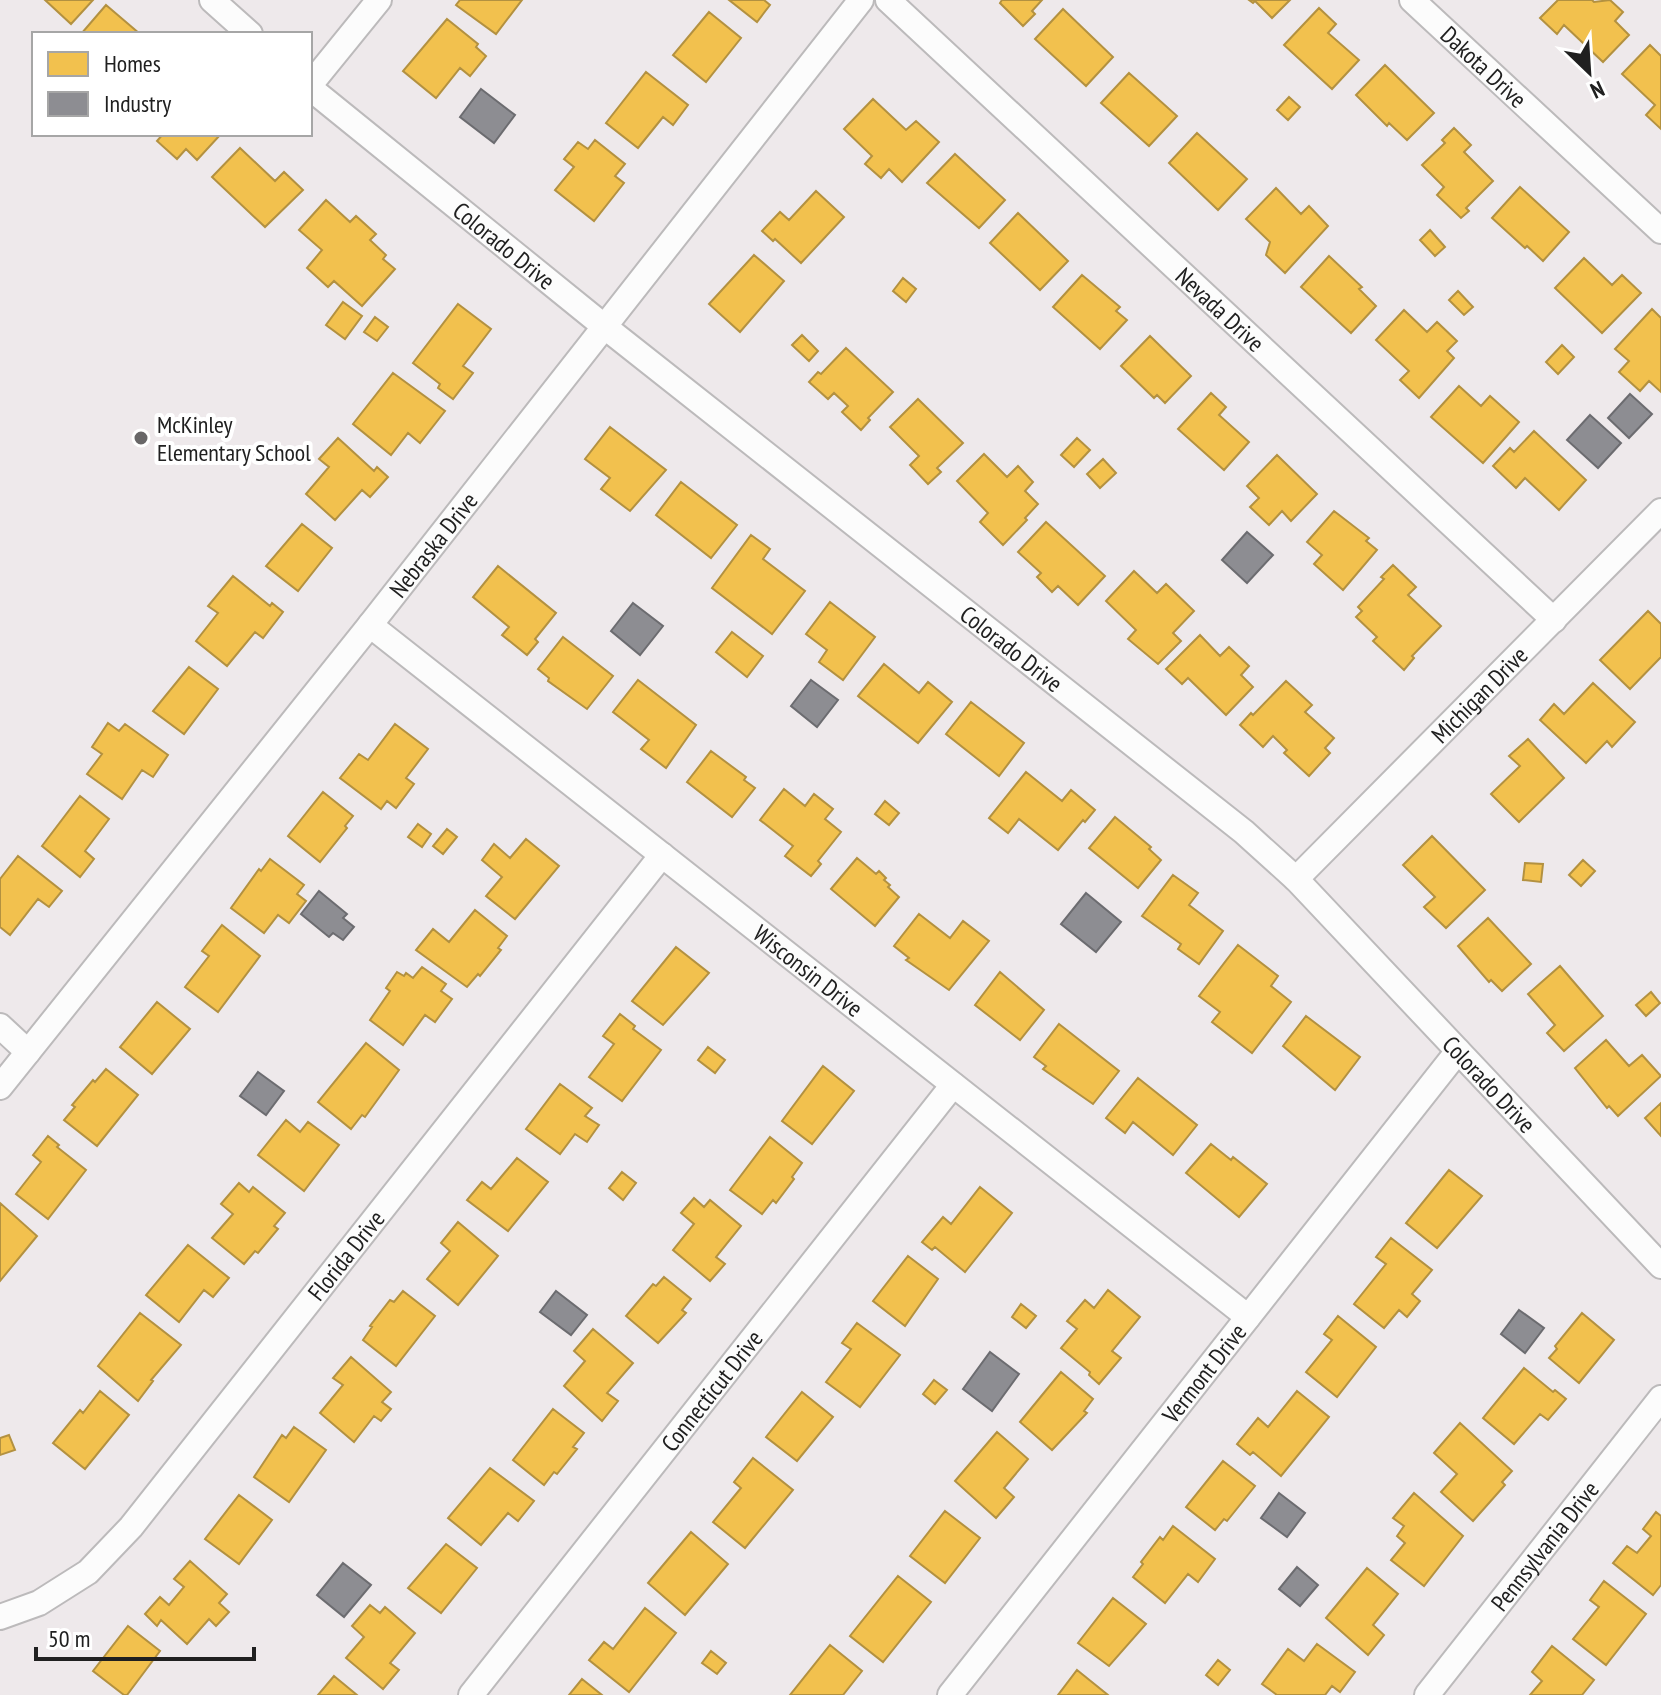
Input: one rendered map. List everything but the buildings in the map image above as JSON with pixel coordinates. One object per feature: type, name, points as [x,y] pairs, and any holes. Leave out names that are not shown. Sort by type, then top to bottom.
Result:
[{"type":"street","points":[[212,0],[248,32]]},
{"type":"street","points":[[312,84],[379,0]]},
{"type":"street","name":"Nebraska Drive","points":[[0,1087],[370,625],[861,0]]},
{"type":"street","name":"Nevada Drive","points":[[888,0],[1554,620]]},
{"type":"street","name":"Dakota Drive","points":[[1412,0],[1661,231]]},
{"type":"street","name":"Colorado Drive","points":[[312,88],[605,327],[1244,832],[1296,879],[1661,1266]]},
{"type":"street","name":"Michigan Drive","points":[[1296,879],[1661,511]]},
{"type":"street","name":"Wisconsin Drive","points":[[370,625],[1248,1317]]},
{"type":"street","name":"Florida Drive","points":[[0,1617],[39,1603],[88,1572],[131,1527],[662,855]]},
{"type":"street","points":[[0,1026],[28,1052]]},
{"type":"street","name":"Vermont Drive","points":[[950,1695],[1458,1051]]},
{"type":"street","name":"Connecticut Drive","points":[[471,1695],[953,1085]]},
{"type":"street","name":"Pennsylvania Drive","points":[[1427,1695],[1661,1398]]},
{"type":"place","name":"McKinley Elementary School","points":[[141,438]]}]
